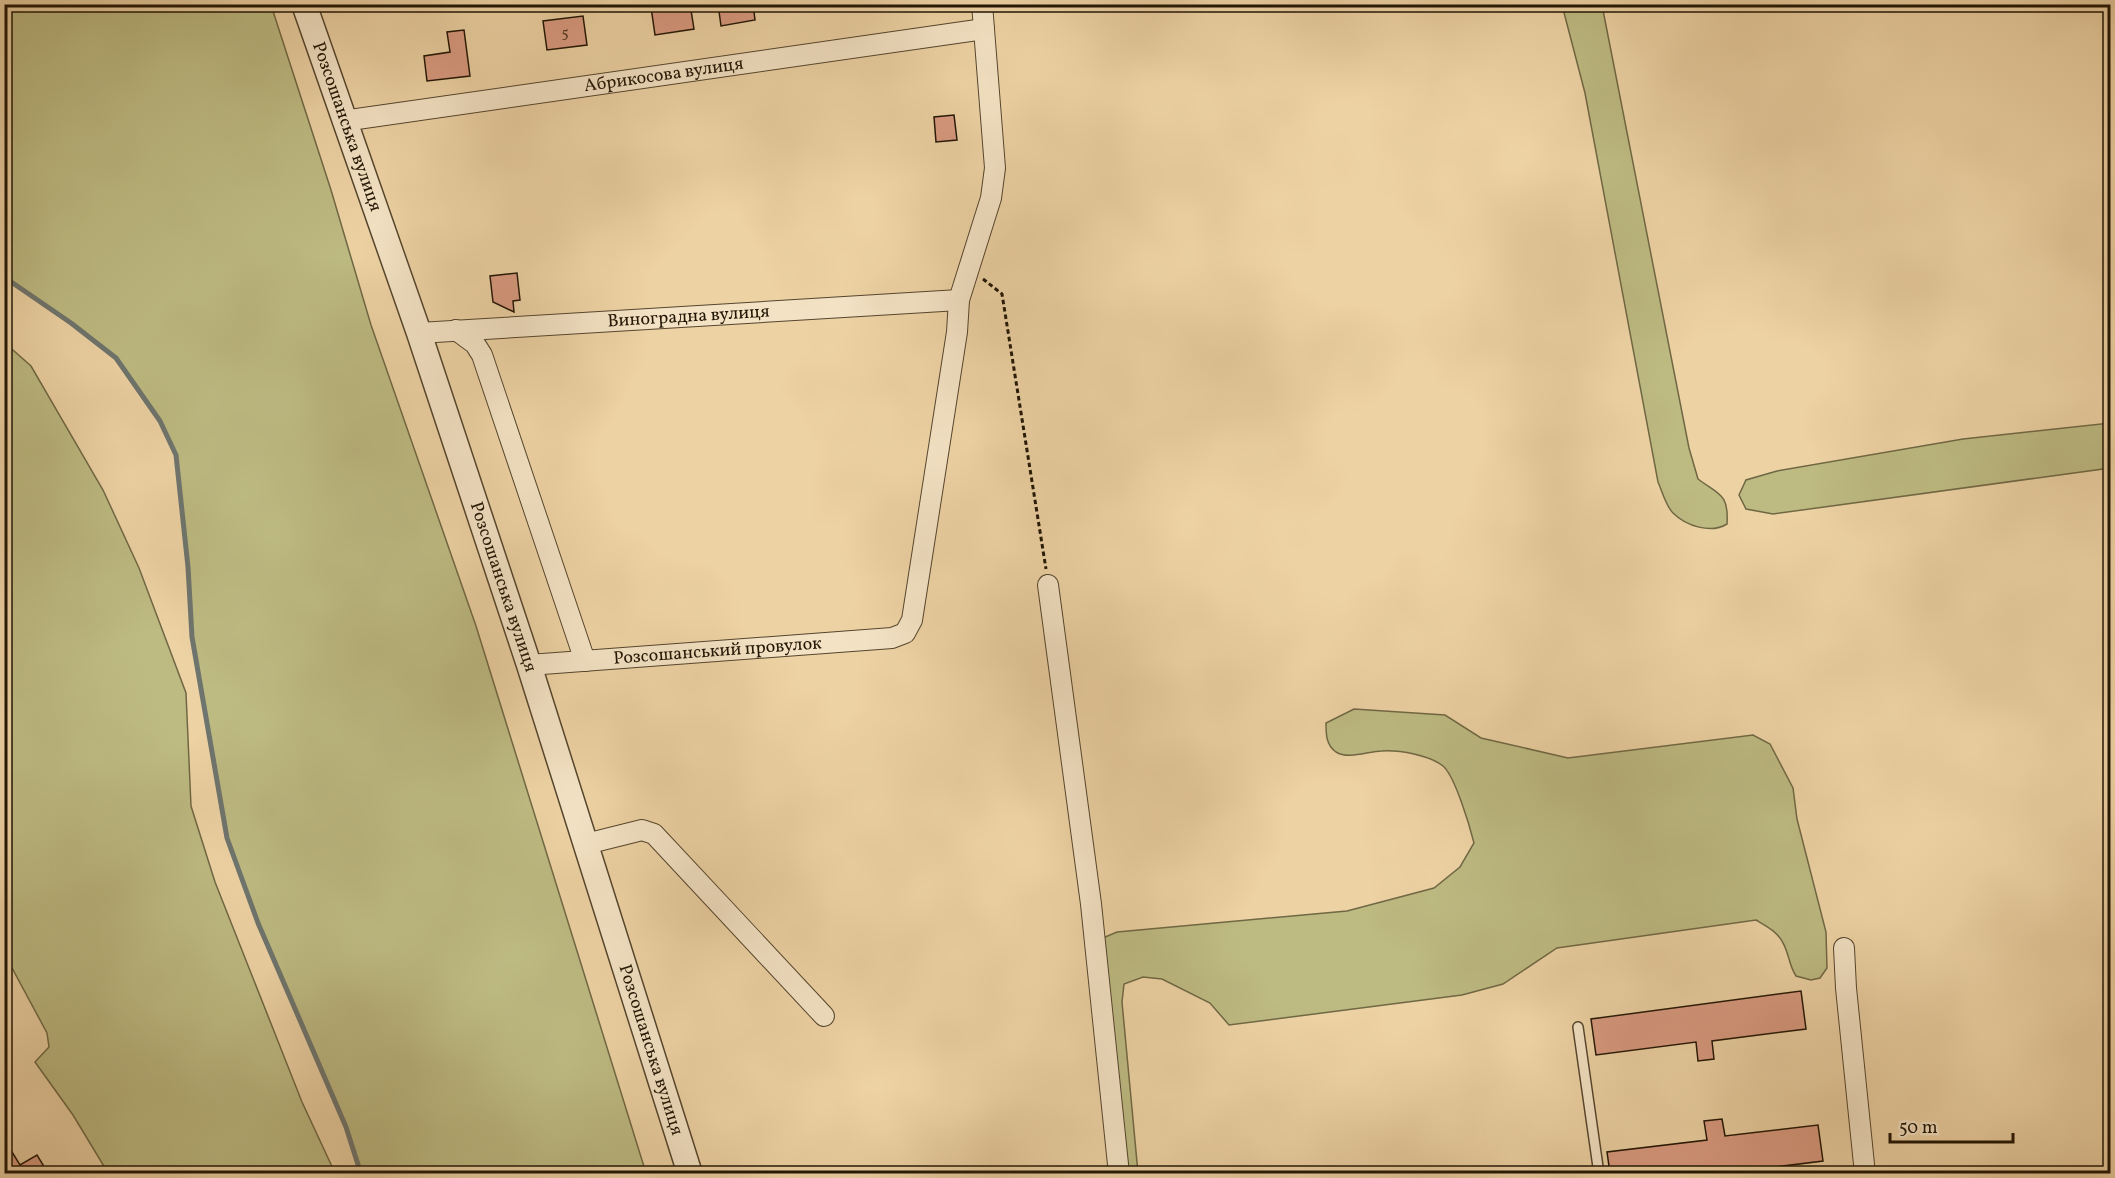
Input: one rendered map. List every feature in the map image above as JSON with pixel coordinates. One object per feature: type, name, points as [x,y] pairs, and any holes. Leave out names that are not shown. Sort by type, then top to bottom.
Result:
[{"type":"street","name":"Розсошанська вулиця","points":[[304,4],[419,333],[529,665],[690,1173]]},
{"type":"street","points":[[959,300],[991,198],[995,168],[982,4]]},
{"type":"street","name":"Абрикосова вулиця","points":[[343,121],[984,28]]},
{"type":"street","name":"Виноградна вулиця","points":[[419,333],[959,300]]},
{"type":"street","name":"Розсошанський провулок","points":[[529,665],[892,638],[904,633],[912,620],[943,406],[957,332],[959,300]]},
{"type":"street","points":[[456,330],[475,344],[482,355],[585,661]]},
{"type":"street","points":[[1048,585],[1091,904],[1119,1173]]},
{"type":"street","points":[[586,844],[642,830],[654,834],[824,1016]]},
{"type":"street","points":[[1844,948],[1846,988],[1866,1173]]},
{"type":"lane","points":[[1578,1027],[1599,1173]]},
{"type":"path","points":[[981,278],[1002,294],[1048,585]]},
{"type":"shaded area","points":[[5,4],[271,5],[331,190],[371,325],[476,626],[646,1173],[361,1173],[346,1127],[258,923],[227,838],[192,637],[188,567],[176,455],[160,421],[116,358],[5,277]]},
{"type":"shaded area","points":[[1562,5],[1602,5],[1689,448],[1698,479],[1717,492],[1724,500],[1727,524],[1721,527],[1699,527],[1678,518],[1668,506],[1658,482],[1585,93]]},
{"type":"shaded area","points":[[5,343],[31,366],[103,490],[139,568],[186,693],[191,806],[215,882],[302,1102],[335,1173],[108,1173],[73,1115],[35,1062],[49,1047],[47,1033],[4,953]]},
{"type":"shaded area","points":[[2110,423],[2110,468],[1773,514],[1746,509],[1739,495],[1746,480],[1777,471],[1963,439]]},
{"type":"shaded area","points":[[1354,709],[1445,715],[1481,738],[1568,758],[1753,735],[1770,744],[1793,788],[1797,819],[1826,932],[1827,968],[1820,978],[1811,980],[1796,976],[1781,939],[1756,920],[1557,948],[1503,984],[1462,995],[1229,1025],[1210,1003],[1162,979],[1143,977],[1124,984],[1122,1002],[1138,1173],[1110,1174],[1098,940],[1117,932],[1347,911],[1434,888],[1460,867],[1474,843],[1457,791],[1443,766],[1430,759],[1406,752],[1382,751],[1347,755],[1336,752],[1330,746],[1326,723]]},
{"type":"building","points":[[690,4],[694,29],[655,35],[651,7]]},
{"type":"building","points":[[718,4],[753,4],[755,20],[721,26]]},
{"type":"building","points":[[583,16],[587,45],[547,50],[543,21]]},
{"type":"building","points":[[464,30],[470,76],[427,81],[424,56],[450,52],[447,32]]},
{"type":"building","points":[[954,115],[957,140],[936,142],[934,117]]},
{"type":"building","points":[[517,273],[520,300],[513,301],[514,312],[493,302],[490,276]]},
{"type":"building","points":[[1801,991],[1806,1029],[1712,1041],[1714,1059],[1698,1061],[1696,1042],[1596,1055],[1591,1019]]},
{"type":"building","points":[[1722,1119],[1725,1136],[1818,1125],[1823,1161],[1727,1173],[1610,1173],[1607,1152],[1707,1140],[1704,1121]]},
{"type":"building","points":[[4,1139],[20,1165],[37,1155],[48,1173],[4,1173]]},
{"type":"waterway","points":[[4,277],[71,323],[116,358],[160,421],[176,455],[188,567],[192,637],[227,838],[258,923],[346,1127],[361,1174]]}]
